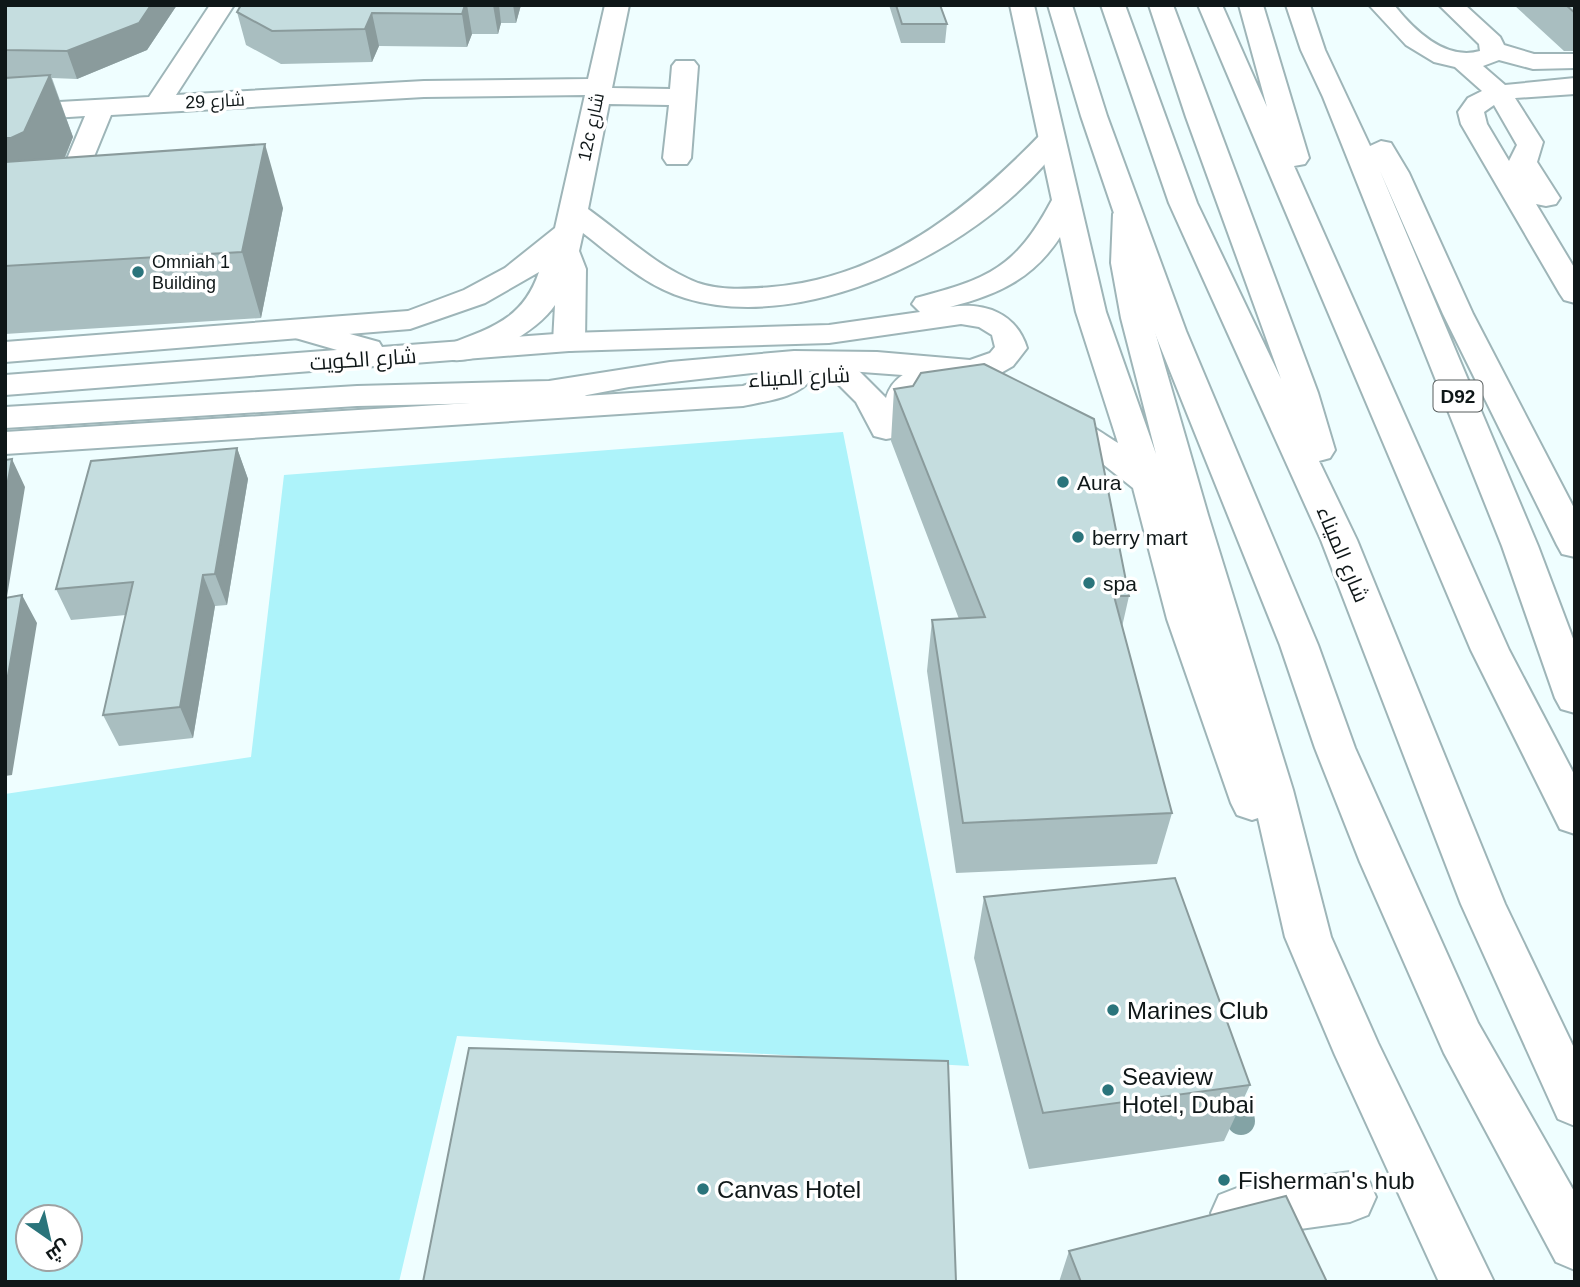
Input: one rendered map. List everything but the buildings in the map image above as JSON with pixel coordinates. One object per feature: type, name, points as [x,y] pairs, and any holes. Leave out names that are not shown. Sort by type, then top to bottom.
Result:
[{"type":"main road","points":[[158,104],[171,80],[198,45],[222,5]]},
{"type":"main road","name":"12c شارع","points":[[458,352],[507,331],[535,311],[546,295],[554,266],[569,231],[617,5]]},
{"type":"main road","points":[[1022,5],[1091,312],[1149,483],[1186,619],[1225,733],[1359,1055],[1467,1282]]},
{"type":"main road","points":[[1060,5],[1127,214],[1226,472],[1299,645],[1335,748],[1418,946],[1508,1127],[1575,1244]]},
{"type":"main road","name":"شارع الميناء","points":[[1113,5],[1183,203],[1339,540],[1483,904],[1575,1102]]},
{"type":"main road","points":[[1161,5],[1184,81],[1298,382],[1339,540]]},
{"type":"main road","points":[[1210,5],[1490,650],[1575,817]]},
{"type":"main road","points":[[1251,5],[1275,82],[1298,173],[1306,224]]},
{"type":"main road","name":"D92","points":[[1298,5],[1313,50],[1336,97],[1520,546],[1575,698]]},
{"type":"main road","points":[[1381,5],[1426,50],[1443,57],[1480,56],[1522,67],[1565,62]]},
{"type":"main road","points":[[1451,5],[1491,42],[1480,56]]},
{"type":"main road","points":[[188,103],[197,73],[198,45]]},
{"type":"main road","points":[[1480,56],[1511,115],[1530,138],[1531,146],[1523,155],[1523,162],[1543,194],[1566,248],[1575,294]]},
{"type":"main road","points":[[677,158],[685,66]]},
{"type":"main road","name":"شارع 29","points":[[5,113],[424,89],[600,86],[682,97]]},
{"type":"main road","points":[[1566,248],[1472,118],[1477,102],[1499,93],[1575,86]]},
{"type":"main road","points":[[1336,97],[1369,133],[1395,173],[1458,314],[1575,545]]},
{"type":"main road","points":[[5,216],[44,212],[63,202],[101,108]]},
{"type":"main road","points":[[5,352],[389,323],[450,308],[509,278],[569,231],[685,288],[734,299],[801,294],[859,280],[941,235],[1002,190],[1052,138]]},
{"type":"main road","points":[[1543,194],[1575,191]]},
{"type":"main road","points":[[721,337],[901,310],[984,287],[1034,256],[1049,234],[1066,200]]},
{"type":"main road","points":[[1127,214],[1126,263],[1136,318],[1190,515],[1272,790],[1308,937]]},
{"type":"main road","name":"12c شارع","points":[[569,231],[569,342]]},
{"type":"main road","points":[[547,392],[631,376],[739,363],[858,361],[978,370],[1001,362],[1011,348],[1006,331],[998,325],[987,319],[961,315],[829,334],[748,339],[721,337]]},
{"type":"main road","points":[[303,330],[394,356]]},
{"type":"main road","name":"شارع الكويت","points":[[5,385],[569,342],[721,337]]},
{"type":"main road","points":[[357,396],[437,375],[540,367],[558,359],[569,342]]},
{"type":"main road","points":[[844,373],[869,397],[892,428],[903,394],[919,378]]},
{"type":"main road","name":"شارع الميناء","points":[[547,392],[844,373],[919,378],[963,384],[995,393]]},
{"type":"main road","points":[[5,443],[743,396],[773,389],[797,377]]},
{"type":"main road","name":"شارع الكويت","points":[[5,418],[357,396],[547,392]]},
{"type":"main road","points":[[1026,405],[1090,439],[1149,483]]},
{"type":"main road","points":[[1237,1213],[1350,1197]]},
{"type":"shaded area","points":[[843,432],[969,1066],[457,1036],[399,1282],[5,1282],[5,794],[251,757],[284,475]]},
{"type":"place","name":"Omniah 1 Building","points":[[138,272]]},
{"type":"place","name":"Aura","points":[[1063,482]]},
{"type":"place","name":"berry mart","points":[[1078,537]]},
{"type":"place","name":"spa","points":[[1089,583]]},
{"type":"place","name":"Marines Club","points":[[1113,1010]]},
{"type":"place","name":"Seaview Hotel, Dubai","points":[[1108,1090]]},
{"type":"place","name":"Fisherman's hub","points":[[1224,1180]]},
{"type":"place","name":"Canvas Hotel","points":[[703,1189]]}]
